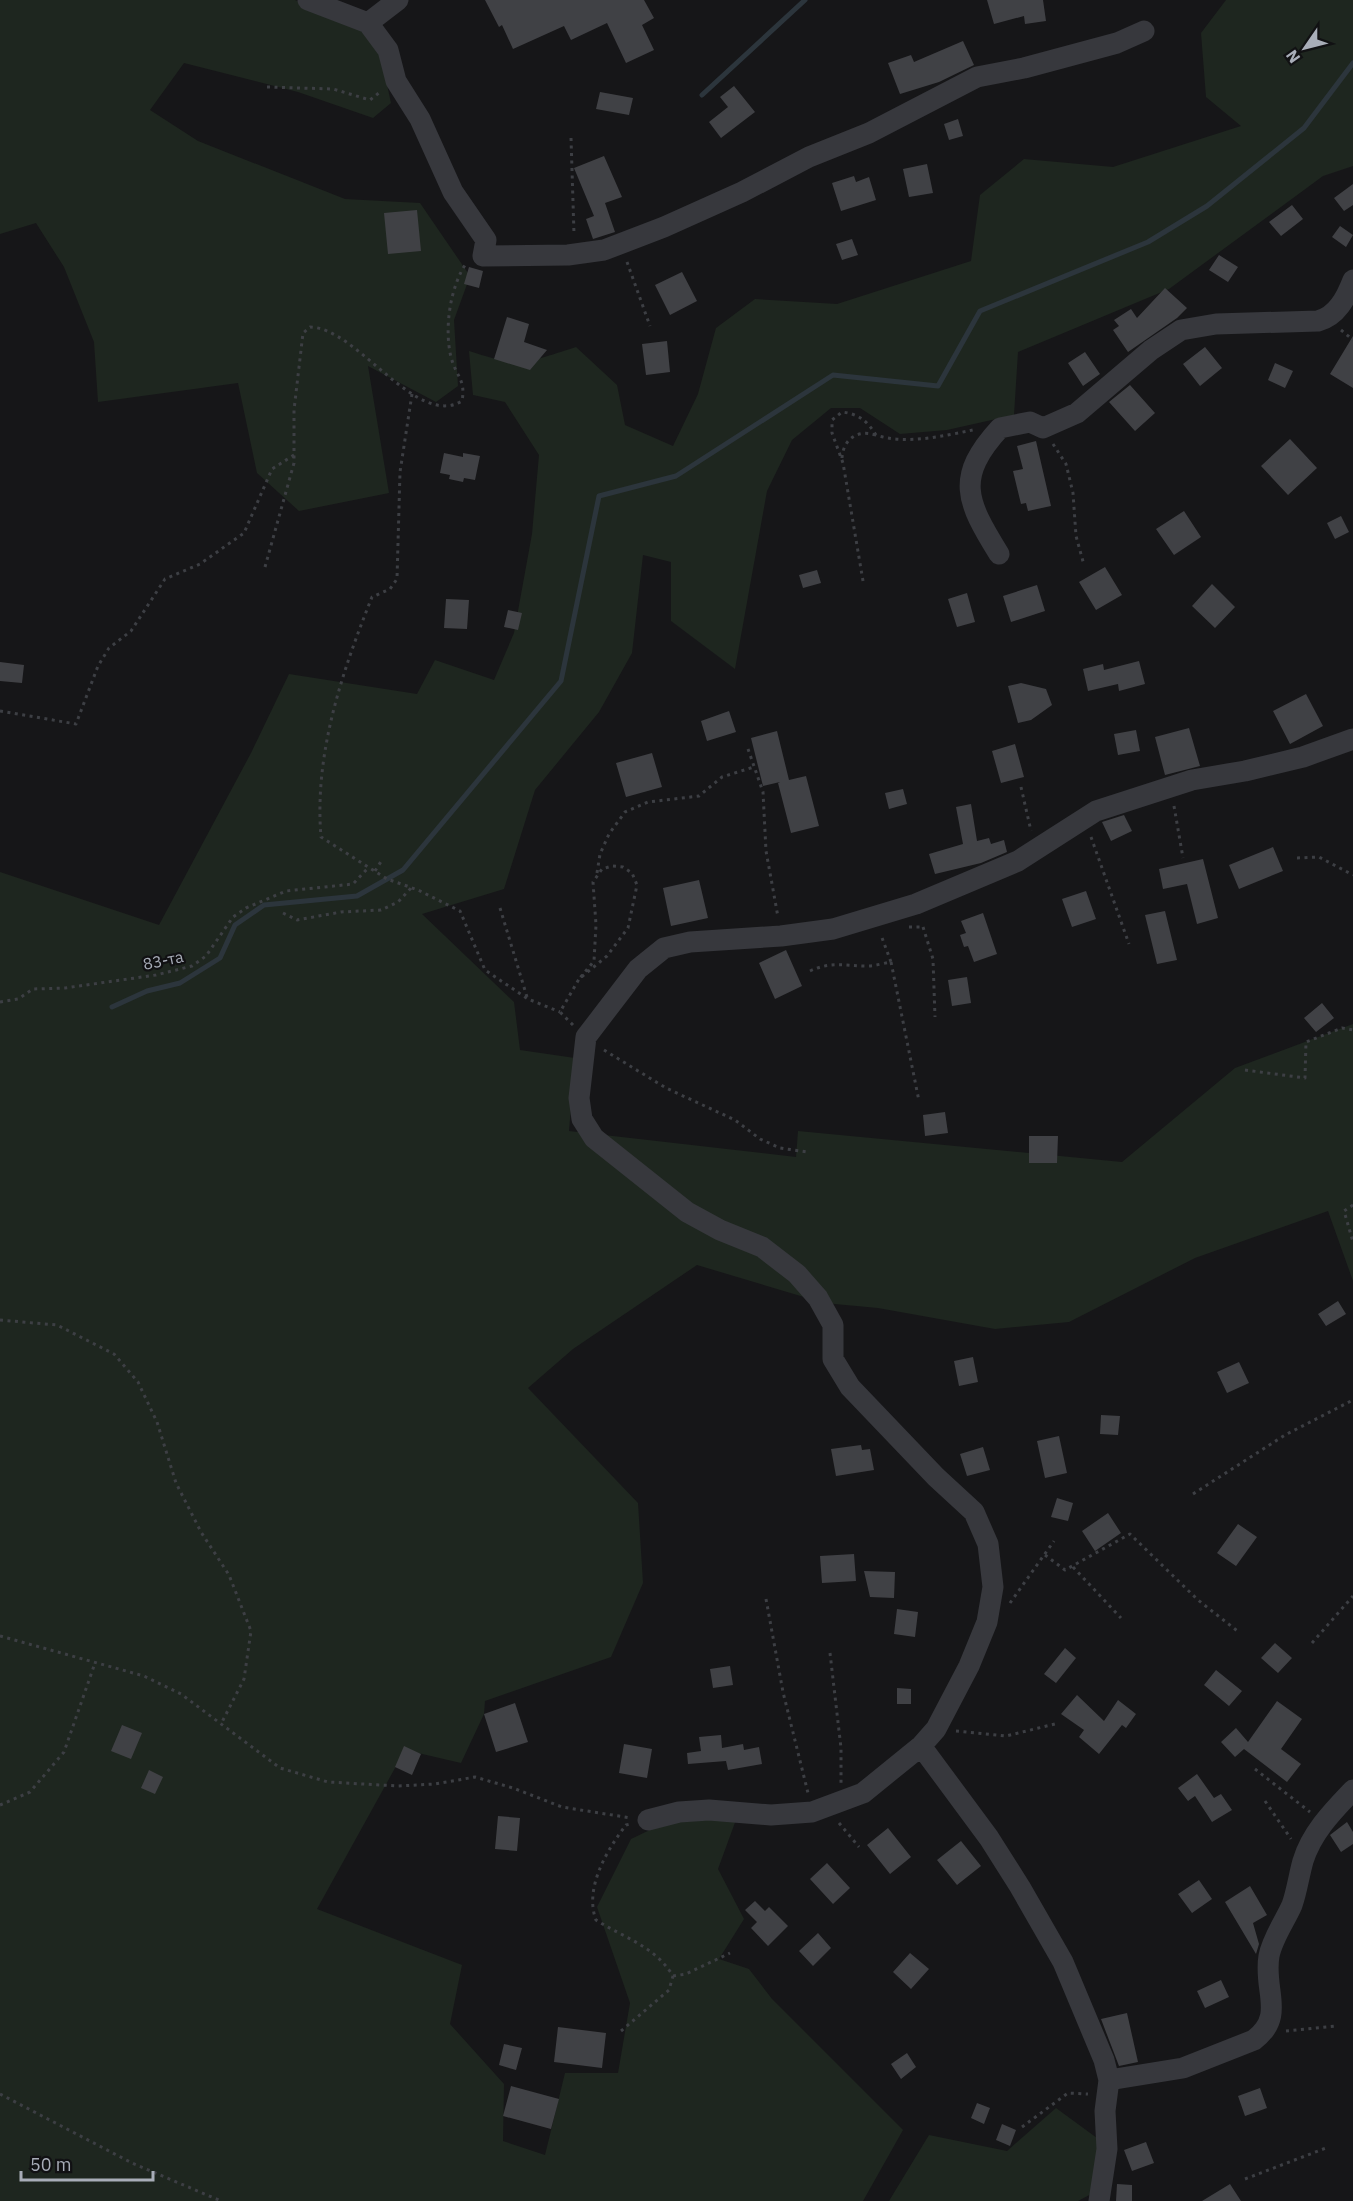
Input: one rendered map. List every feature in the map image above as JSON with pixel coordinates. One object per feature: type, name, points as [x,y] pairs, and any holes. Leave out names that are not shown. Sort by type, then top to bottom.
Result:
[{"type":"street","points":[[308,0],[368,23],[388,50],[396,81],[420,119],[453,192],[486,240],[483,256],[574,254],[604,250],[742,192],[809,157],[870,134],[977,76],[1024,68],[1117,43],[1144,31]]},
{"type":"street","points":[[368,23],[398,0]]},
{"type":"street","points":[[999,554],[981,525],[968,480],[975,459],[1000,428],[1030,422],[1043,428],[1077,413],[1151,350],[1181,330],[1216,324],[1318,321],[1328,318],[1340,306],[1353,280]]},
{"type":"street","points":[[648,1820],[679,1812],[709,1810],[771,1815],[826,1808],[864,1793],[921,1746],[936,1729],[964,1675],[987,1622],[993,1587],[988,1544],[974,1512],[936,1477],[850,1387],[833,1359],[833,1325],[818,1299],[796,1274],[762,1247],[720,1230],[687,1212],[594,1138],[582,1119],[579,1098],[586,1037],[638,969],[664,948],[690,942],[781,936],[833,929],[916,904],[1018,861],[1096,812],[1171,786],[1303,757],[1353,739]]},
{"type":"street","points":[[921,1746],[989,1838],[1058,1953],[1104,2061],[1108,2087],[1107,2149],[1099,2201]]},
{"type":"street","points":[[1108,2087],[1183,2068],[1254,2040],[1264,2033],[1273,2015],[1267,1978],[1270,1953],[1293,1902],[1304,1858],[1324,1821],[1353,1790]]},
{"type":"path","points":[[267,87],[333,89],[369,100],[396,81]]},
{"type":"path","points":[[572,138],[574,254]]},
{"type":"path","points":[[620,243],[650,326]]},
{"type":"path","points":[[265,567],[294,455],[294,410],[303,333],[310,327],[336,336],[412,394],[434,406],[451,408],[462,401],[465,386],[451,358],[448,324],[460,272],[469,260],[483,256]]},
{"type":"path","points":[[412,394],[400,472],[397,579],[390,589],[372,597],[346,663],[327,741],[320,817],[321,837],[387,879],[412,887],[460,910],[485,970],[528,999],[560,1012],[586,1037],[631,1069],[735,1120],[760,1139],[780,1149],[807,1152]]},
{"type":"path","points":[[863,581],[843,463],[832,433],[832,420],[842,412],[855,413],[869,424],[876,435]]},
{"type":"path","points":[[843,463],[844,448],[854,436],[861,433],[886,439],[909,439],[1000,428]]},
{"type":"path","points":[[1043,428],[1066,464],[1072,493],[1076,536],[1084,565]]},
{"type":"path","points":[[0,711],[76,724],[98,666],[109,648],[131,631],[165,579],[200,564],[244,533],[273,469],[294,455]]},
{"type":"path","points":[[748,749],[763,792],[766,851],[781,936]]},
{"type":"path","points":[[560,1012],[579,979],[594,961],[596,925],[592,890],[600,854],[609,834],[625,812],[648,802],[699,796],[722,777],[754,767]]},
{"type":"path","points":[[1171,786],[1184,858]]},
{"type":"path","points":[[1021,787],[1035,850]]},
{"type":"path","points":[[1085,818],[1129,944]]},
{"type":"path","points":[[1296,858],[1319,857],[1353,875]]},
{"type":"path","points":[[375,871],[382,860]]},
{"type":"path","name":"83-та","points":[[0,1002],[18,999],[33,989],[99,983],[192,966],[206,956],[233,917],[246,908],[286,891],[353,884],[369,867]]},
{"type":"path","points":[[579,979],[606,956],[628,928],[638,891],[636,879],[623,867],[607,867],[596,875]]},
{"type":"path","points":[[283,913],[297,920],[341,912],[381,910],[398,903],[412,887]]},
{"type":"path","points":[[916,904],[933,959],[935,1017]]},
{"type":"path","points":[[500,908],[528,999]]},
{"type":"path","points":[[878,926],[891,962],[920,1101]]},
{"type":"path","points":[[901,927],[923,927]]},
{"type":"path","points":[[810,971],[825,964],[845,963],[868,967],[891,962]]},
{"type":"path","points":[[1245,1070],[1305,1078],[1306,1042],[1342,1028],[1353,1030]]},
{"type":"path","points":[[1353,1205],[1344,1211],[1353,1242]]},
{"type":"path","points":[[0,1320],[57,1325],[114,1354],[138,1382],[157,1422],[176,1483],[201,1532],[229,1575],[250,1631],[244,1679],[221,1724]]},
{"type":"path","points":[[1193,1494],[1285,1435],[1353,1400]]},
{"type":"path","points":[[1045,1555],[1065,1570],[1130,1534],[1198,1600],[1240,1633]]},
{"type":"path","points":[[987,1622],[1010,1603],[1054,1541]]},
{"type":"path","points":[[1073,1566],[1121,1618]]},
{"type":"path","points":[[1312,1642],[1353,1596]]},
{"type":"path","points":[[766,1599],[783,1692],[826,1808],[859,1847]]},
{"type":"path","points":[[0,1636],[144,1676],[181,1694],[280,1768],[328,1782],[398,1786],[435,1784],[475,1777],[513,1788],[562,1807],[648,1820]]},
{"type":"path","points":[[826,1808],[841,1748],[830,1653]]},
{"type":"path","points":[[0,1805],[30,1792],[64,1752],[95,1663]]},
{"type":"path","points":[[936,1729],[1006,1736],[1055,1724]]},
{"type":"path","points":[[1254,1769],[1324,1821]]},
{"type":"path","points":[[1264,1801],[1304,1858]]},
{"type":"path","points":[[621,2031],[669,1990],[673,1976],[650,1949],[596,1920],[591,1905],[596,1883],[615,1840],[626,1825],[648,1820]]},
{"type":"path","points":[[673,1976],[686,1974],[730,1953]]},
{"type":"path","points":[[1264,2033],[1337,2026]]},
{"type":"path","points":[[1022,2127],[1068,2093],[1108,2087]]},
{"type":"path","points":[[0,2094],[132,2163],[221,2201]]},
{"type":"path","points":[[1245,2179],[1326,2148]]},
{"type":"shaded area","points":[[0,0],[295,0],[376,33],[391,103],[373,118],[298,92],[184,63],[150,110],[198,141],[345,199],[420,203],[470,276],[454,320],[458,386],[436,402],[368,366],[389,493],[299,511],[257,473],[238,383],[98,402],[94,342],[64,267],[36,223],[0,234]]},
{"type":"shaded area","points":[[1226,0],[1353,0],[1353,166],[1323,176],[1169,289],[1018,352],[1014,415],[947,430],[900,434],[860,408],[831,408],[792,440],[767,491],[735,669],[671,621],[671,562],[643,555],[632,653],[599,712],[535,790],[504,889],[422,914],[514,1002],[520,1050],[575,1058],[569,1131],[796,1157],[798,1131],[1122,1162],[1235,1068],[1353,1024],[1353,1281],[1328,1211],[1195,1258],[1069,1322],[995,1329],[878,1308],[824,1303],[697,1265],[573,1349],[528,1388],[638,1503],[643,1583],[611,1657],[485,1701],[484,1714],[461,1763],[405,1750],[317,1909],[462,1965],[450,2024],[504,2084],[503,2141],[545,2155],[565,2073],[618,2073],[630,2003],[597,1907],[631,1839],[677,1817],[737,1817],[718,1869],[744,1919],[719,1959],[749,1969],[772,1999],[903,2130],[863,2201],[0,2201],[0,872],[159,925],[251,753],[289,674],[417,694],[435,660],[494,680],[514,633],[532,534],[539,455],[505,402],[473,395],[469,351],[500,360],[523,361],[534,360],[576,347],[617,385],[625,425],[673,446],[698,394],[716,328],[755,299],[837,304],[971,261],[980,195],[1024,159],[1113,167],[1241,126],[1206,97],[1201,33]]},
{"type":"shaded area","points":[[1056,2108],[1112,2149],[1095,2192],[1078,2201],[889,2201],[929,2135],[1007,2151]]},
{"type":"building","points":[[485,0],[644,0],[654,18],[642,25],[654,50],[626,63],[607,23],[571,40],[564,26],[513,49],[502,25],[499,27]]},
{"type":"building","points":[[987,0],[1043,0],[1046,21],[1025,24],[1024,16],[994,24]]},
{"type":"building","points":[[963,41],[974,65],[939,82],[900,94],[888,63],[911,55],[914,62]]},
{"type":"building","points":[[734,86],[755,112],[721,138],[709,122],[728,107],[720,97]]},
{"type":"building","points":[[600,92],[633,98],[629,115],[596,109]]},
{"type":"building","points":[[958,119],[963,136],[949,140],[944,124]]},
{"type":"building","points":[[604,156],[622,197],[605,203],[615,232],[593,239],[586,219],[594,216],[574,168]]},
{"type":"building","points":[[927,164],[933,193],[909,197],[903,169]]},
{"type":"building","points":[[854,176],[856,182],[869,177],[876,200],[841,211],[832,183]]},
{"type":"building","points":[[1353,184],[1353,205],[1344,211],[1334,198]]},
{"type":"building","points":[[1292,205],[1303,219],[1281,236],[1269,222]]},
{"type":"building","points":[[417,210],[421,251],[388,254],[384,213]]},
{"type":"building","points":[[1340,226],[1353,235],[1346,247],[1332,237]]},
{"type":"building","points":[[852,239],[858,255],[842,260],[836,244]]},
{"type":"building","points":[[1219,255],[1238,267],[1228,282],[1209,270]]},
{"type":"building","points":[[469,267],[483,271],[479,288],[464,284]]},
{"type":"building","points":[[682,272],[697,301],[670,315],[655,285]]},
{"type":"building","points":[[1165,288],[1187,308],[1177,318],[1128,352],[1113,330],[1119,326],[1114,320],[1131,309],[1137,318]]},
{"type":"building","points":[[507,317],[529,324],[524,342],[547,350],[530,370],[494,359]]},
{"type":"building","points":[[1353,336],[1353,388],[1330,374]]},
{"type":"building","points":[[667,341],[670,372],[646,375],[642,344]]},
{"type":"building","points":[[1205,347],[1222,368],[1200,386],[1183,364]]},
{"type":"building","points":[[1085,352],[1100,374],[1083,386],[1068,363]]},
{"type":"building","points":[[1275,363],[1293,371],[1285,388],[1268,380]]},
{"type":"building","points":[[1130,385],[1155,413],[1135,431],[1109,402]]},
{"type":"building","points":[[1290,439],[1317,468],[1288,495],[1261,466]]},
{"type":"building","points":[[1036,441],[1051,506],[1028,511],[1026,503],[1021,504],[1013,471],[1023,469],[1017,446]]},
{"type":"building","points":[[444,453],[463,457],[463,453],[480,456],[475,480],[464,478],[463,482],[449,479],[450,475],[440,473]]},
{"type":"building","points":[[1184,511],[1201,537],[1174,555],[1156,529]]},
{"type":"building","points":[[1341,516],[1349,532],[1335,539],[1327,523]]},
{"type":"building","points":[[1105,567],[1122,595],[1096,610],[1079,582]]},
{"type":"building","points":[[817,570],[821,583],[803,588],[799,575]]},
{"type":"building","points":[[1212,584],[1235,607],[1215,628],[1192,606]]},
{"type":"building","points":[[1037,585],[1045,611],[1011,622],[1003,596]]},
{"type":"building","points":[[967,593],[975,622],[957,627],[948,599]]},
{"type":"building","points":[[446,599],[469,600],[467,629],[444,628]]},
{"type":"building","points":[[508,610],[522,613],[518,630],[504,627]]},
{"type":"building","points":[[1139,661],[1145,684],[1119,691],[1118,684],[1088,691],[1083,669],[1103,664],[1104,670]]},
{"type":"building","points":[[0,662],[24,665],[22,683],[0,681]]},
{"type":"building","points":[[1021,683],[1046,689],[1052,705],[1031,720],[1018,723],[1008,686]]},
{"type":"building","points":[[1306,694],[1323,726],[1290,744],[1273,711]]},
{"type":"building","points":[[729,711],[736,732],[707,741],[701,721]]},
{"type":"building","points":[[1189,728],[1200,766],[1165,775],[1155,737]]},
{"type":"building","points":[[1136,730],[1140,751],[1118,755],[1114,734]]},
{"type":"building","points":[[777,731],[789,780],[806,776],[819,826],[791,833],[778,783],[780,782],[763,786],[751,738]]},
{"type":"building","points":[[1015,744],[1024,777],[1001,783],[992,751]]},
{"type":"building","points":[[652,753],[662,787],[626,797],[616,763]]},
{"type":"building","points":[[903,789],[907,804],[889,809],[885,793]]},
{"type":"building","points":[[971,804],[977,841],[989,838],[991,844],[1004,840],[1007,852],[981,863],[935,874],[929,854],[963,844],[956,807]]},
{"type":"building","points":[[1124,815],[1132,831],[1111,841],[1102,822]]},
{"type":"building","points":[[1273,847],[1283,871],[1239,889],[1229,865]]},
{"type":"building","points":[[1203,859],[1218,918],[1197,924],[1187,884],[1163,889],[1159,869]]},
{"type":"building","points":[[699,880],[708,918],[671,926],[663,888]]},
{"type":"building","points":[[1086,891],[1096,919],[1072,927],[1062,899]]},
{"type":"building","points":[[1165,911],[1177,960],[1157,964],[1145,915]]},
{"type":"building","points":[[983,913],[997,954],[974,962],[968,946],[964,947],[960,935],[966,933],[961,921]]},
{"type":"building","points":[[786,950],[802,986],[775,999],[759,963]]},
{"type":"building","points":[[967,977],[971,1003],[952,1006],[948,980]]},
{"type":"building","points":[[1322,1003],[1334,1018],[1316,1032],[1304,1018]]},
{"type":"building","points":[[945,1112],[948,1133],[925,1136],[923,1115]]},
{"type":"building","points":[[1029,1136],[1058,1136],[1057,1163],[1029,1163]]},
{"type":"building","points":[[1338,1301],[1346,1314],[1326,1326],[1318,1314]]},
{"type":"building","points":[[973,1357],[978,1382],[959,1386],[954,1361]]},
{"type":"building","points":[[1239,1362],[1249,1383],[1227,1393],[1217,1372]]},
{"type":"building","points":[[1101,1415],[1120,1416],[1118,1435],[1100,1434]]},
{"type":"building","points":[[1059,1436],[1067,1473],[1045,1478],[1037,1441]]},
{"type":"building","points":[[861,1445],[862,1450],[870,1449],[874,1470],[836,1476],[831,1449]]},
{"type":"building","points":[[983,1447],[990,1470],[967,1476],[960,1454]]},
{"type":"building","points":[[1057,1498],[1073,1503],[1068,1521],[1051,1517]]},
{"type":"building","points":[[1108,1513],[1121,1533],[1095,1551],[1082,1531]]},
{"type":"building","points":[[1238,1524],[1257,1537],[1236,1566],[1217,1553]]},
{"type":"building","points":[[854,1554],[856,1581],[822,1583],[820,1556]]},
{"type":"building","points":[[864,1571],[895,1572],[894,1598],[870,1597]]},
{"type":"building","points":[[897,1609],[918,1612],[915,1637],[894,1634]]},
{"type":"building","points":[[1275,1643],[1292,1658],[1278,1673],[1261,1658]]},
{"type":"building","points":[[1065,1648],[1076,1658],[1056,1683],[1044,1674]]},
{"type":"building","points":[[730,1666],[733,1685],[713,1688],[710,1669]]},
{"type":"building","points":[[1216,1670],[1242,1691],[1229,1706],[1204,1685]]},
{"type":"building","points":[[897,1688],[911,1689],[911,1704],[897,1704]]},
{"type":"building","points":[[1077,1695],[1104,1721],[1118,1700],[1136,1714],[1126,1728],[1122,1725],[1099,1754],[1079,1737],[1084,1730],[1061,1714]]},
{"type":"building","points":[[1277,1701],[1302,1719],[1281,1749],[1301,1764],[1287,1782],[1244,1749],[1235,1757],[1221,1742],[1236,1728],[1248,1742]]},
{"type":"building","points":[[515,1703],[528,1742],[496,1752],[484,1714]]},
{"type":"building","points":[[122,1725],[142,1733],[131,1759],[111,1751]]},
{"type":"building","points":[[721,1735],[722,1748],[743,1744],[744,1750],[759,1747],[762,1764],[728,1770],[726,1761],[688,1764],[687,1753],[701,1751],[699,1737]]},
{"type":"building","points":[[624,1744],[652,1749],[647,1778],[619,1773]]},
{"type":"building","points":[[404,1746],[421,1754],[412,1775],[395,1767]]},
{"type":"building","points":[[149,1770],[163,1777],[155,1794],[141,1788]]},
{"type":"building","points":[[1197,1774],[1214,1798],[1221,1794],[1232,1810],[1212,1822],[1195,1796],[1188,1801],[1178,1788]]},
{"type":"building","points":[[498,1816],[520,1818],[517,1851],[495,1849]]},
{"type":"building","points":[[1347,1822],[1353,1832],[1353,1844],[1341,1852],[1330,1835]]},
{"type":"building","points":[[888,1828],[911,1857],[890,1874],[867,1845]]},
{"type":"building","points":[[961,1841],[981,1866],[957,1885],[937,1860]]},
{"type":"building","points":[[827,1863],[850,1888],[833,1904],[810,1879]]},
{"type":"building","points":[[1199,1880],[1212,1899],[1192,1913],[1178,1894]]},
{"type":"building","points":[[1250,1886],[1267,1915],[1253,1923],[1259,1944],[1256,1954],[1225,1902]]},
{"type":"building","points":[[755,1901],[765,1911],[769,1907],[788,1926],[768,1946],[751,1928],[757,1922],[745,1910]]},
{"type":"building","points":[[818,1933],[831,1948],[813,1966],[799,1951]]},
{"type":"building","points":[[910,1953],[929,1969],[911,1989],[893,1972]]},
{"type":"building","points":[[1221,1980],[1229,1997],[1205,2008],[1197,1991]]},
{"type":"building","points":[[1127,2013],[1138,2062],[1119,2066],[1101,2019]]},
{"type":"building","points":[[558,2027],[606,2033],[602,2068],[554,2062]]},
{"type":"building","points":[[504,2044],[522,2048],[516,2070],[499,2065]]},
{"type":"building","points":[[907,2053],[916,2067],[901,2079],[891,2064]]},
{"type":"building","points":[[511,2086],[559,2099],[551,2129],[503,2116]]},
{"type":"building","points":[[1260,2088],[1267,2108],[1245,2116],[1238,2096]]},
{"type":"building","points":[[977,2103],[990,2108],[984,2124],[971,2118]]},
{"type":"building","points":[[1002,2124],[1016,2130],[1010,2146],[996,2140]]},
{"type":"building","points":[[1146,2142],[1154,2163],[1132,2171],[1124,2150]]},
{"type":"building","points":[[1117,2184],[1132,2185],[1132,2201],[1116,2201]]},
{"type":"building","points":[[1230,2184],[1241,2201],[1202,2201]]},
{"type":"waterway","points":[[702,95],[805,0]]},
{"type":"waterway","points":[[112,1007],[147,991],[180,983],[220,958],[235,925],[264,905],[357,896],[403,870],[561,681],[599,496],[676,476],[833,375],[938,386],[980,311],[1148,242],[1207,206],[1304,128],[1353,63]]}]
